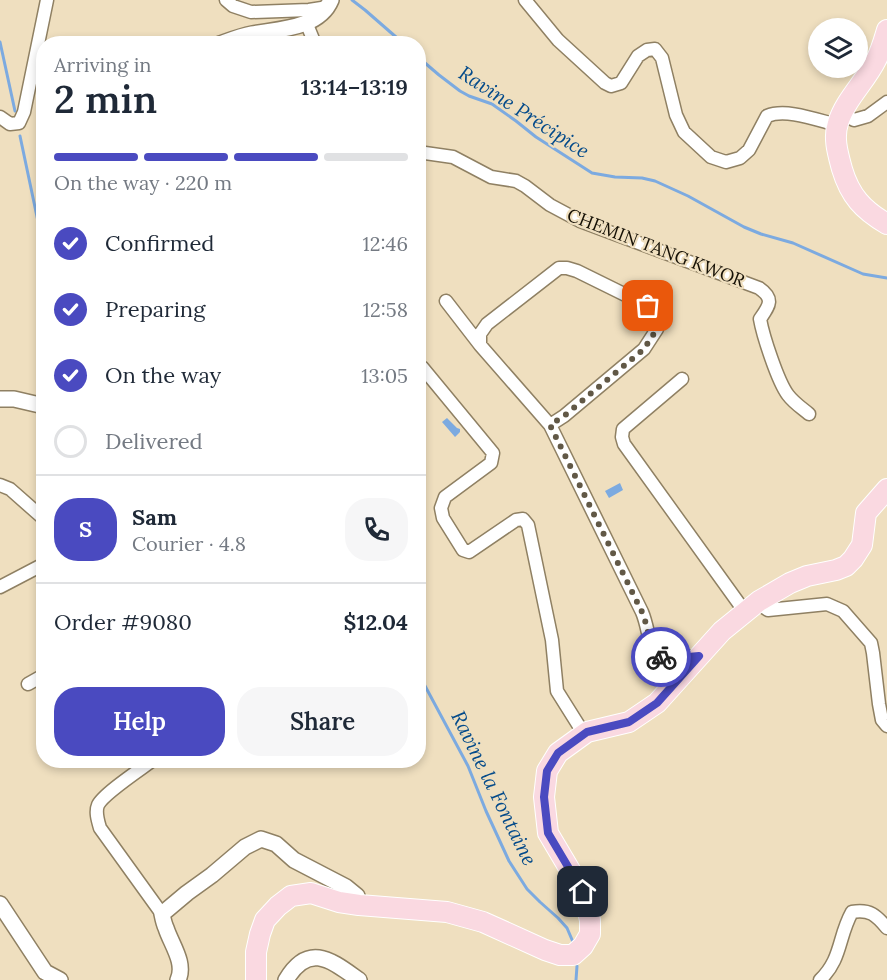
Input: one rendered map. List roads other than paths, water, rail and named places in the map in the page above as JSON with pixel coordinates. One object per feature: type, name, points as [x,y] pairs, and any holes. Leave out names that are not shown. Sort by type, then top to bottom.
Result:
[{"type":"main road","points":[[887,30],[876,60],[840,119],[836,149],[846,182],[855,198],[873,216],[887,224]]},
{"type":"main road","points":[[256,980],[256,952],[265,920],[291,896],[310,893],[339,902],[360,905],[447,912],[483,922],[553,953],[573,955],[584,946],[590,934],[591,920],[583,892],[548,833],[544,797],[547,771],[558,753],[587,732],[629,722],[657,703],[722,631],[752,606],[790,583],[846,566],[862,545],[867,513],[887,489]]},
{"type":"street","points":[[40,36],[47,0]]},
{"type":"street","points":[[226,0],[233,6],[251,12],[309,10],[329,3]]},
{"type":"street","points":[[525,0],[558,40],[611,86],[621,82],[638,56],[647,50],[655,49],[662,58],[676,115],[684,132],[711,157],[726,162],[740,158],[749,150],[767,116],[775,112],[854,120],[868,116],[887,102]]},
{"type":"street","points":[[246,36],[306,22],[315,18],[329,3]]},
{"type":"street","points":[[306,22],[312,36]]},
{"type":"street","points":[[0,117],[10,124],[19,123],[24,112],[36,54]]},
{"type":"street","name":"CHEMIN TANG KWOR","points":[[426,153],[453,157],[490,177],[516,182],[579,221],[765,292],[769,298],[769,306],[760,319],[781,384],[790,398],[809,414]]},
{"type":"street","points":[[480,345],[480,334],[488,324],[559,268],[577,271],[648,306],[656,318],[657,329],[644,349],[564,416],[550,425]]},
{"type":"street","points":[[446,302],[480,345],[550,425],[647,622],[650,646],[655,655],[667,659],[699,656]]},
{"type":"street","points":[[426,372],[493,453],[490,463],[445,497],[441,508],[444,518],[463,550],[469,552],[516,520],[523,519],[528,525],[552,640],[557,691],[584,734]]},
{"type":"street","points":[[682,379],[623,429],[624,444],[752,606],[762,606],[768,610],[827,604],[843,610],[871,643],[882,720],[887,726]]},
{"type":"street","points":[[0,399],[14,399],[36,404]]},
{"type":"street","points":[[0,485],[10,489],[36,512]]},
{"type":"street","points":[[0,587],[36,568]]},
{"type":"street","points":[[28,684],[36,680]]},
{"type":"street","points":[[142,768],[107,795],[98,805],[97,816],[100,828],[162,914],[178,958],[181,974],[178,980]]},
{"type":"street","points":[[162,914],[245,847],[261,839],[276,843],[294,860],[346,887],[357,896],[360,905]]},
{"type":"street","points":[[0,904],[45,972],[60,980]]},
{"type":"street","points":[[820,980],[835,963],[846,922],[852,912],[870,913],[878,917],[887,928]]},
{"type":"street","points":[[286,980],[298,963],[312,958],[324,958],[337,964],[359,980]]},
{"type":"water","points":[[447,418],[460,429],[455,437],[442,422]]},
{"type":"water","points":[[620,483],[623,490],[609,498],[605,491]]},
{"type":"waterway","name":"Ravine Précipice","points":[[352,0],[395,36]]},
{"type":"waterway","name":"Ravine la Fontaine","points":[[0,42],[15,111]]},
{"type":"waterway","name":"Ravine Précipice","points":[[426,64],[460,91],[492,104],[536,137],[592,173],[655,181],[688,196],[744,227],[793,243],[863,274],[887,278]]},
{"type":"waterway","name":"Ravine la Fontaine","points":[[20,136],[36,212]]},
{"type":"waterway","name":"Ravine la Fontaine","points":[[426,688],[468,766],[509,861],[527,889],[567,928],[573,942]]},
{"type":"waterway","name":"Ravine la Fontaine","points":[[576,980],[577,966]]}]
